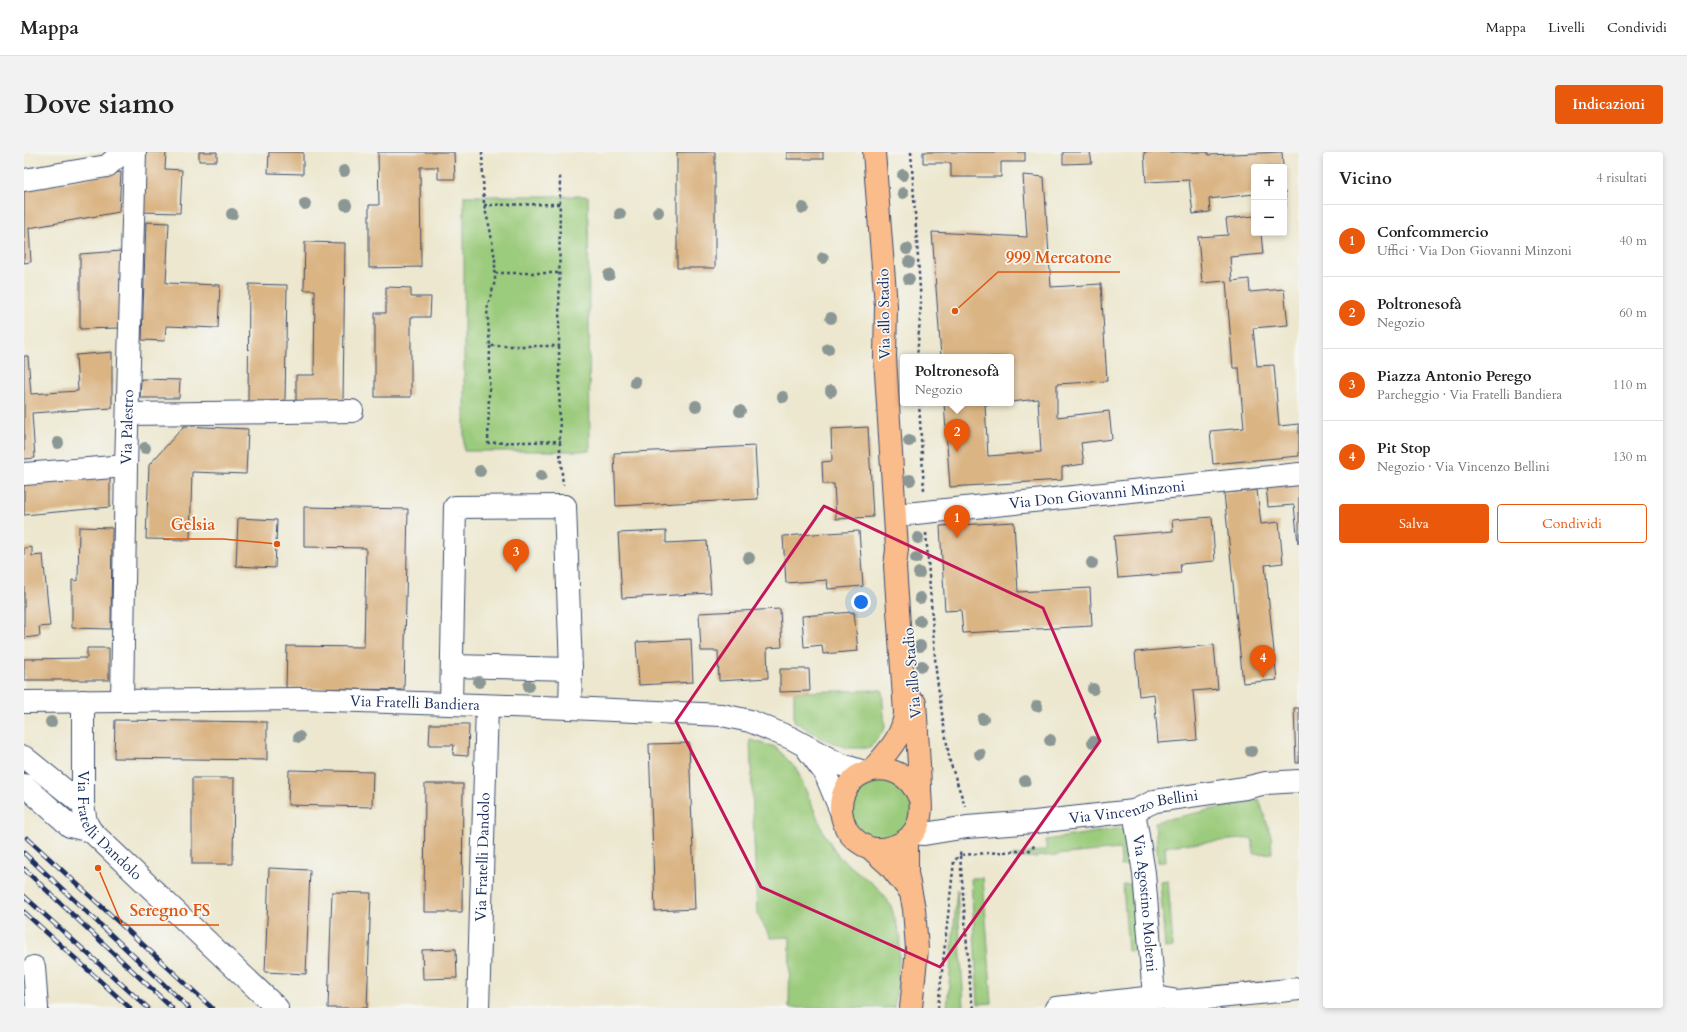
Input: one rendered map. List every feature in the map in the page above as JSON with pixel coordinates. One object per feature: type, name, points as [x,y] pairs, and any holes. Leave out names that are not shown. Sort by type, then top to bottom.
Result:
[{"type":"main road","name":"Via allo Stadio","points":[[874,152],[886,306],[884,357],[898,548],[902,564],[912,668],[921,803],[918,823],[910,836],[907,874],[914,909],[917,949],[911,1008]]},
{"type":"main road","name":"Via allo Stadio","points":[[898,548],[895,566],[903,668],[904,722],[902,731],[891,747],[868,771],[846,788],[840,809],[848,832],[860,844],[870,848],[889,865],[910,891]]},
{"type":"main road","points":[[868,771],[889,769],[904,776],[916,789],[921,803]]},
{"type":"main road","points":[[870,848],[893,847],[910,836]]},
{"type":"street","points":[[24,180],[107,166],[123,152]]},
{"type":"street","name":"Via Palestro","points":[[122,701],[126,466],[135,152]]},
{"type":"street","points":[[128,414],[352,411]]},
{"type":"street","points":[[24,474],[126,466]]},
{"type":"street","name":"Via Don Giovanni Minzoni","points":[[896,515],[1299,474]]},
{"type":"street","points":[[451,704],[455,507],[565,506],[571,669],[570,708]]},
{"type":"street","points":[[452,666],[571,669]]},
{"type":"street","name":"Via Fratelli Bandiera","points":[[24,702],[300,699],[570,708],[722,715],[750,721],[791,738],[839,764],[868,771]]},
{"type":"street","name":"Via Fratelli Dandolo","points":[[83,701],[83,804],[86,822],[91,831],[277,1008]]},
{"type":"street","name":"Via Fratelli Dandolo","points":[[478,1008],[486,706]]},
{"type":"street","name":"Via Fratelli Bandiera","points":[[800,743],[817,761],[825,773],[840,809]]},
{"type":"street","points":[[24,758],[83,804]]},
{"type":"street","name":"Via Vincenzo Bellini","points":[[921,803],[938,818],[1035,822],[1134,811],[1156,801],[1245,788],[1266,783],[1299,781]]},
{"type":"street","points":[[24,785],[70,826],[91,831]]},
{"type":"street","name":"Via Agostino Molteni","points":[[1134,811],[1144,873],[1154,997]]},
{"type":"street","name":"Via Vincenzo Bellini","points":[[910,836],[924,834],[967,818]]},
{"type":"street","points":[[34,967],[37,1008]]},
{"type":"street","points":[[1056,1008],[1154,997],[1178,1005],[1299,988]]},
{"type":"path","points":[[482,152],[484,205],[493,244],[495,273],[495,281],[488,309],[490,346],[488,443],[560,441]]},
{"type":"path","points":[[911,152],[921,304],[917,354]]},
{"type":"path","points":[[560,175],[560,441],[565,506]]},
{"type":"path","points":[[484,205],[560,204]]},
{"type":"path","points":[[495,273],[559,273]]},
{"type":"path","points":[[490,346],[559,346]]},
{"type":"path","points":[[919,406],[935,511],[936,672],[950,762],[967,818]]},
{"type":"path","points":[[938,1008],[954,861],[960,855],[1032,850],[1034,847],[1035,838]]},
{"type":"path","points":[[960,855],[970,998],[974,1008]]},
{"type":"highlighted area","points":[[824,506],[1043,608],[1100,741],[940,967],[761,887],[676,721]]},
{"type":"green space","points":[[464,196],[588,196],[590,451],[464,451]]},
{"type":"green space","points":[[882,690],[885,728],[870,748],[848,748],[823,739],[794,721],[794,692]]},
{"type":"green space","points":[[750,740],[776,747],[797,770],[824,833],[839,857],[879,889],[891,906],[900,936],[898,983],[894,1008],[789,1008],[790,937],[771,938],[757,914]]},
{"type":"green space","points":[[874,778],[898,782],[912,804],[911,818],[903,831],[891,839],[872,839],[854,825],[852,808],[853,797],[860,789]]},
{"type":"green space","points":[[1259,799],[1271,836],[1272,853],[1254,854],[1252,838],[1165,846],[1166,862],[1158,862],[1155,822]]},
{"type":"green space","points":[[1122,828],[1127,836],[1129,865],[1121,866],[1120,849],[1012,859],[1012,856],[1046,850],[1046,840]]},
{"type":"green space","points":[[971,878],[983,878],[992,1003],[978,1004]]},
{"type":"green space","points":[[1168,880],[1173,947],[1165,948],[1160,881]]},
{"type":"green space","points":[[1131,884],[1136,950],[1128,951],[1123,885]]},
{"type":"green space","points":[[957,889],[964,1008],[947,1008]]},
{"type":"building","points":[[144,152],[166,152],[165,169],[182,170],[180,213],[142,212]]},
{"type":"building","points":[[199,152],[217,152],[217,161],[199,161]]},
{"type":"building","points":[[269,152],[303,152],[303,174],[268,173]]},
{"type":"building","points":[[378,152],[454,152],[455,179],[438,179],[438,167],[420,167],[421,267],[369,268],[369,205],[379,205]]},
{"type":"building","points":[[677,152],[715,152],[715,268],[677,268]]},
{"type":"building","points":[[787,152],[823,152],[823,159],[787,159]]},
{"type":"building","points":[[923,152],[1025,152],[1025,162],[1001,162],[1001,177],[951,177],[951,163],[923,163]]},
{"type":"building","points":[[1063,152],[1090,152],[1092,163],[1063,164]]},
{"type":"building","points":[[1144,152],[1208,152],[1208,155],[1282,152],[1283,164],[1251,164],[1251,194],[1209,199],[1210,212],[1193,214],[1189,180],[1146,182]]},
{"type":"building","points":[[121,172],[119,212],[29,228],[31,262],[24,263],[24,190]]},
{"type":"building","points":[[1023,175],[1044,177],[1051,287],[1101,284],[1107,381],[1057,384],[1057,417],[1109,411],[1112,439],[1081,443],[1084,464],[1062,467],[1062,480],[950,487],[944,406],[985,406],[988,456],[1041,452],[1038,399],[1014,402],[1014,354],[941,354],[932,232],[1027,237]]},
{"type":"building","points":[[1251,216],[1251,236],[1261,236],[1263,254],[1230,257],[1232,281],[1249,279],[1250,292],[1284,289],[1288,325],[1253,328],[1257,366],[1274,365],[1279,426],[1299,424],[1299,456],[1213,464],[1210,431],[1244,428],[1239,368],[1233,368],[1226,281],[1202,283],[1198,237],[1228,235],[1226,219]]},
{"type":"building","points":[[146,222],[169,223],[166,283],[220,285],[218,328],[166,326],[165,341],[142,340]]},
{"type":"building","points":[[305,242],[345,243],[343,403],[296,402],[296,375],[314,375],[315,290],[304,290]]},
{"type":"building","points":[[121,251],[119,328],[80,329],[80,254]]},
{"type":"building","points":[[249,284],[287,285],[285,402],[248,402]]},
{"type":"building","points":[[386,287],[411,288],[411,297],[431,297],[430,317],[411,317],[411,397],[375,397],[375,313],[386,313]]},
{"type":"building","points":[[112,352],[112,408],[32,413],[35,458],[24,459],[24,356],[28,356],[31,394],[78,391],[76,355]]},
{"type":"building","points":[[141,379],[180,380],[179,398],[140,398]]},
{"type":"building","points":[[184,426],[248,429],[246,474],[192,472],[190,540],[146,539],[149,465]]},
{"type":"building","points":[[868,427],[873,517],[836,519],[834,484],[823,484],[822,462],[832,461],[831,429]]},
{"type":"building","points":[[755,446],[758,499],[616,506],[614,453]]},
{"type":"building","points":[[110,474],[110,507],[24,515],[24,480]]},
{"type":"building","points":[[1299,482],[1298,543],[1294,505],[1268,507],[1266,485]]},
{"type":"building","points":[[1257,490],[1261,524],[1279,522],[1283,563],[1265,565],[1277,680],[1243,683],[1224,493]]},
{"type":"building","points":[[304,507],[408,509],[404,690],[286,688],[287,646],[364,647],[366,548],[304,547]]},
{"type":"building","points":[[1212,517],[1215,561],[1180,564],[1181,573],[1118,578],[1114,536],[1173,531],[1172,520]]},
{"type":"building","points":[[238,518],[277,520],[275,568],[236,566]]},
{"type":"building","points":[[1014,522],[1018,592],[1090,588],[1092,626],[963,633],[961,610],[945,611],[940,526]]},
{"type":"building","points":[[79,527],[112,528],[111,629],[72,628],[72,580],[78,581]]},
{"type":"building","points":[[666,531],[666,543],[707,541],[711,593],[622,598],[618,533]]},
{"type":"building","points":[[859,531],[863,586],[828,589],[827,580],[786,583],[783,536]]},
{"type":"building","points":[[32,547],[32,556],[43,555],[50,626],[39,627],[40,636],[24,638],[24,548]]},
{"type":"building","points":[[780,609],[782,647],[767,648],[768,678],[719,681],[718,651],[701,651],[699,613]]},
{"type":"building","points":[[854,612],[858,651],[823,654],[822,645],[804,647],[802,616]]},
{"type":"building","points":[[691,639],[693,682],[639,685],[636,642]]},
{"type":"building","points":[[1214,645],[1218,689],[1193,691],[1197,740],[1158,743],[1154,694],[1139,696],[1135,652]]},
{"type":"building","points":[[87,648],[109,648],[109,680],[24,680],[24,659],[87,658]]},
{"type":"building","points":[[780,669],[809,669],[810,691],[780,692]]},
{"type":"building","points":[[1294,708],[1299,708],[1299,763],[1296,763]]},
{"type":"building","points":[[115,720],[267,722],[267,760],[114,758]]},
{"type":"building","points":[[430,724],[469,724],[468,756],[453,755],[454,745],[429,745]]},
{"type":"building","points":[[689,743],[695,909],[655,911],[649,744]]},
{"type":"building","points":[[289,770],[373,772],[372,807],[288,805]]},
{"type":"building","points":[[192,778],[234,778],[233,864],[192,864]]},
{"type":"building","points":[[425,784],[463,784],[462,912],[424,912]]},
{"type":"building","points":[[269,868],[310,870],[306,974],[265,972]]},
{"type":"building","points":[[332,892],[371,893],[367,1008],[328,1008]]},
{"type":"building","points":[[456,949],[457,978],[423,979],[422,950]]},
{"type":"railway","points":[[27,838],[212,1008]]},
{"type":"railway","points":[[24,853],[189,1008]]},
{"type":"railway","points":[[24,869],[172,1008]]},
{"type":"railway","points":[[24,896],[148,1008]]},
{"type":"railway","points":[[24,912],[130,1008]]},
{"type":"place","name":"999 Mercatone","points":[[955,311]]},
{"type":"place","name":"Poltronesofà","points":[[957,452]]},
{"type":"place","name":"Confcommercio","points":[[957,538]]},
{"type":"place","name":"Gelsia","points":[[277,544]]},
{"type":"place","name":"Piazza Antonio Perego","points":[[516,572]]},
{"type":"place","name":"Pit Stop","points":[[1263,678]]},
{"type":"place","name":"Seregno FS","points":[[98,868]]}]
